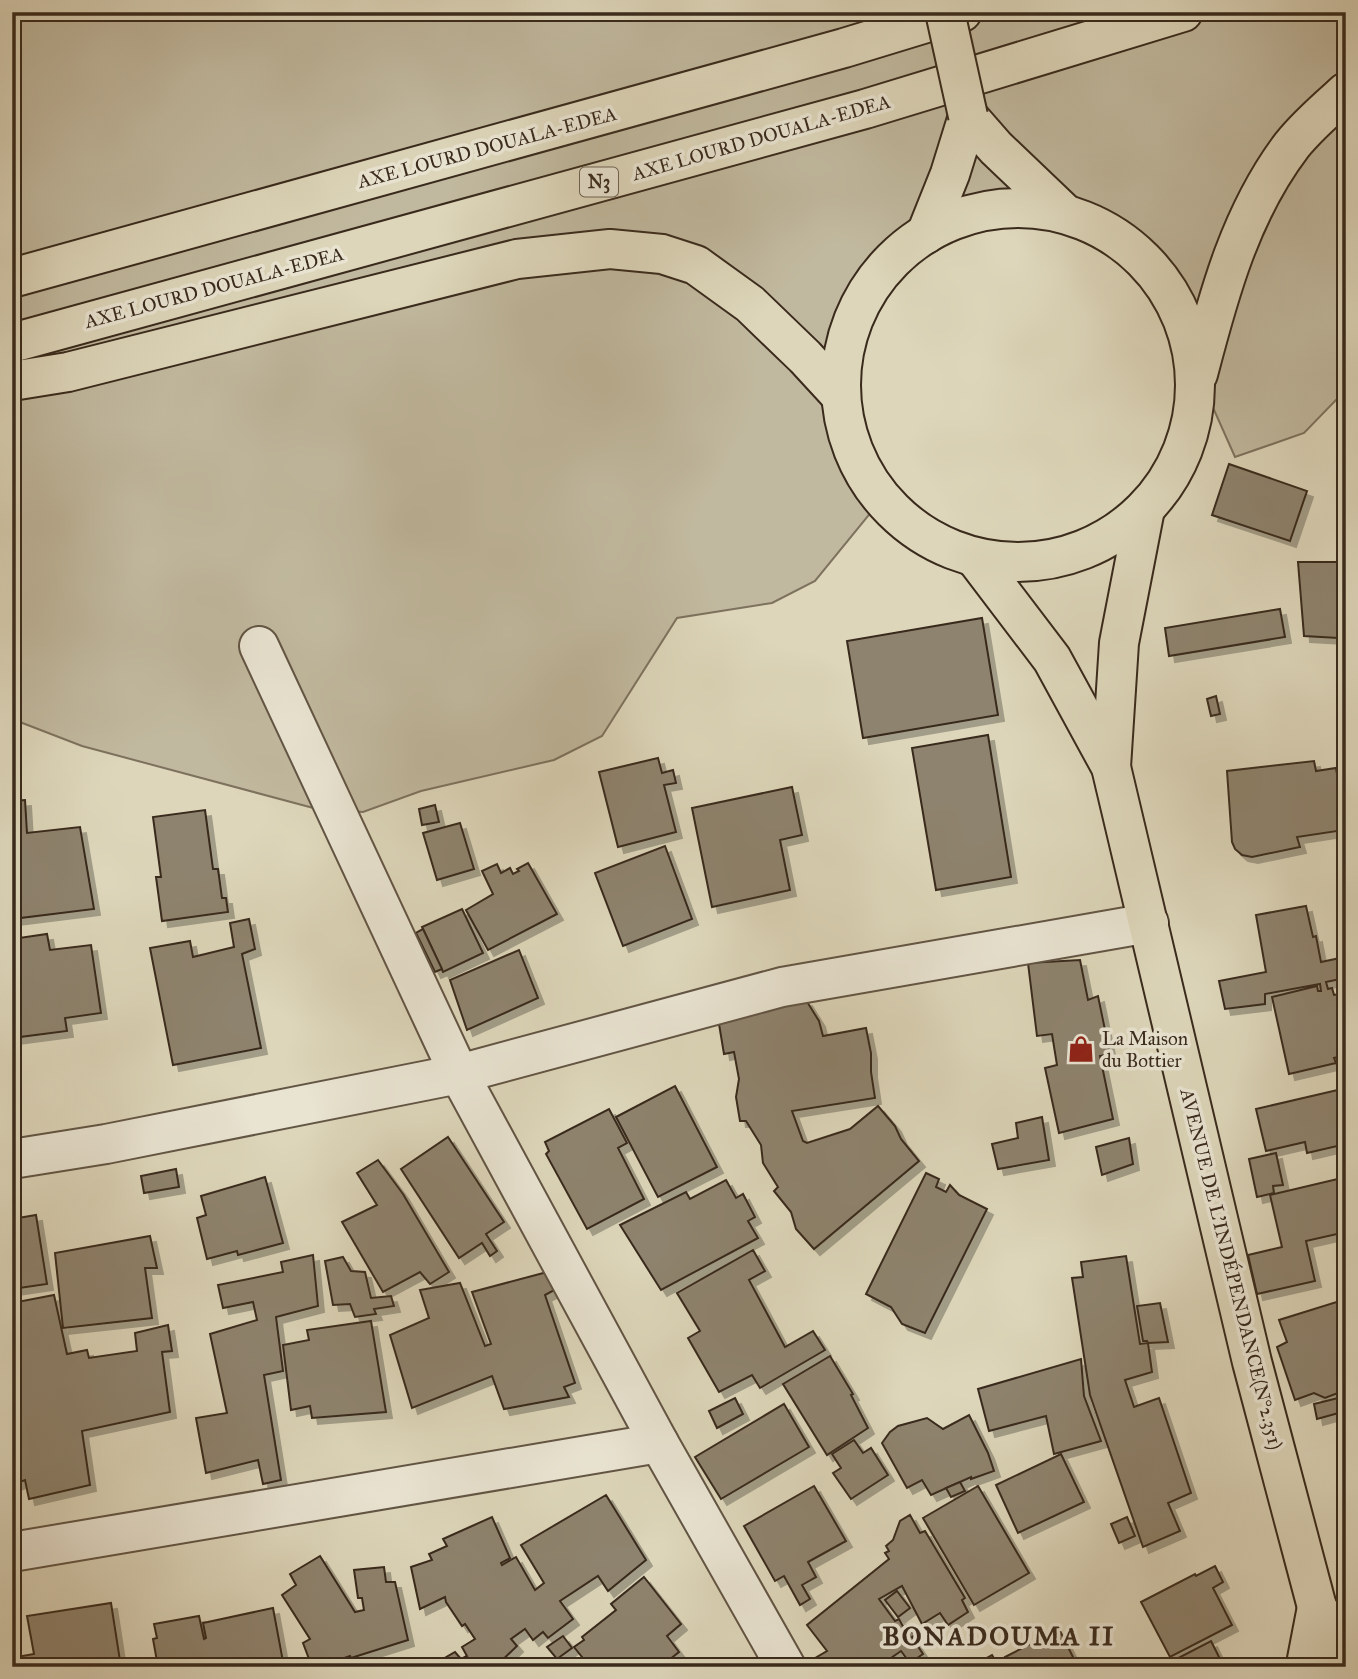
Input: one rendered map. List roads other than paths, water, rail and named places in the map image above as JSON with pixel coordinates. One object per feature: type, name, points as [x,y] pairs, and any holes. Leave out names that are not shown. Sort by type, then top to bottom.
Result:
[{"type":"main road","points":[[945,12],[968,116],[996,148],[1061,210]]},
{"type":"main road","name":"AXE LOURD DOUALA-EDEA","points":[[12,278],[844,48],[961,12]]},
{"type":"main road","name":"AXE LOURD DOUALA-EDEA","points":[[12,343],[865,109],[1183,12]]},
{"type":"main road","points":[[1198,373],[1191,343],[1173,296],[1142,256],[1101,227],[1061,210],[1008,207],[963,216],[926,234],[876,278],[848,333],[840,395],[845,432],[859,468],[881,500],[908,526],[940,546],[976,559],[1037,562],[1100,542],[1145,509],[1171,474],[1188,436],[1198,373],[1218,300],[1246,222],[1268,179],[1293,144],[1346,92]]},
{"type":"main road","points":[[926,234],[950,174],[968,116]]},
{"type":"main road","points":[[12,381],[68,372],[517,259],[610,249],[662,254],[696,265],[750,304],[840,395]]},
{"type":"main road","name":"AVENUE DE L'INDÉPENDANCE(N°2.351)","points":[[1111,767],[1119,643],[1145,509]]},
{"type":"main road","name":"AVENUE DE L'INDÉPENDANCE(N°2.351)","points":[[976,559],[1052,659],[1111,767],[1252,1362],[1317,1607],[1346,1664]]},
{"type":"main road","name":"AVENUE DE L'INDÉPENDANCE(N°2.351)","points":[[1308,1667],[1307,1659],[1317,1607]]},
{"type":"street","points":[[259,646],[459,1074],[659,1443],[786,1667]]},
{"type":"street","points":[[12,1159],[106,1144],[459,1074],[782,987],[1149,923]]},
{"type":"street","points":[[12,1552],[659,1443]]},
{"type":"place","name":"La Maison du Bottier","points":[[1081,1049]]},
{"type":"district","name":"BONADOUMA II","points":[[999,1636]]}]
